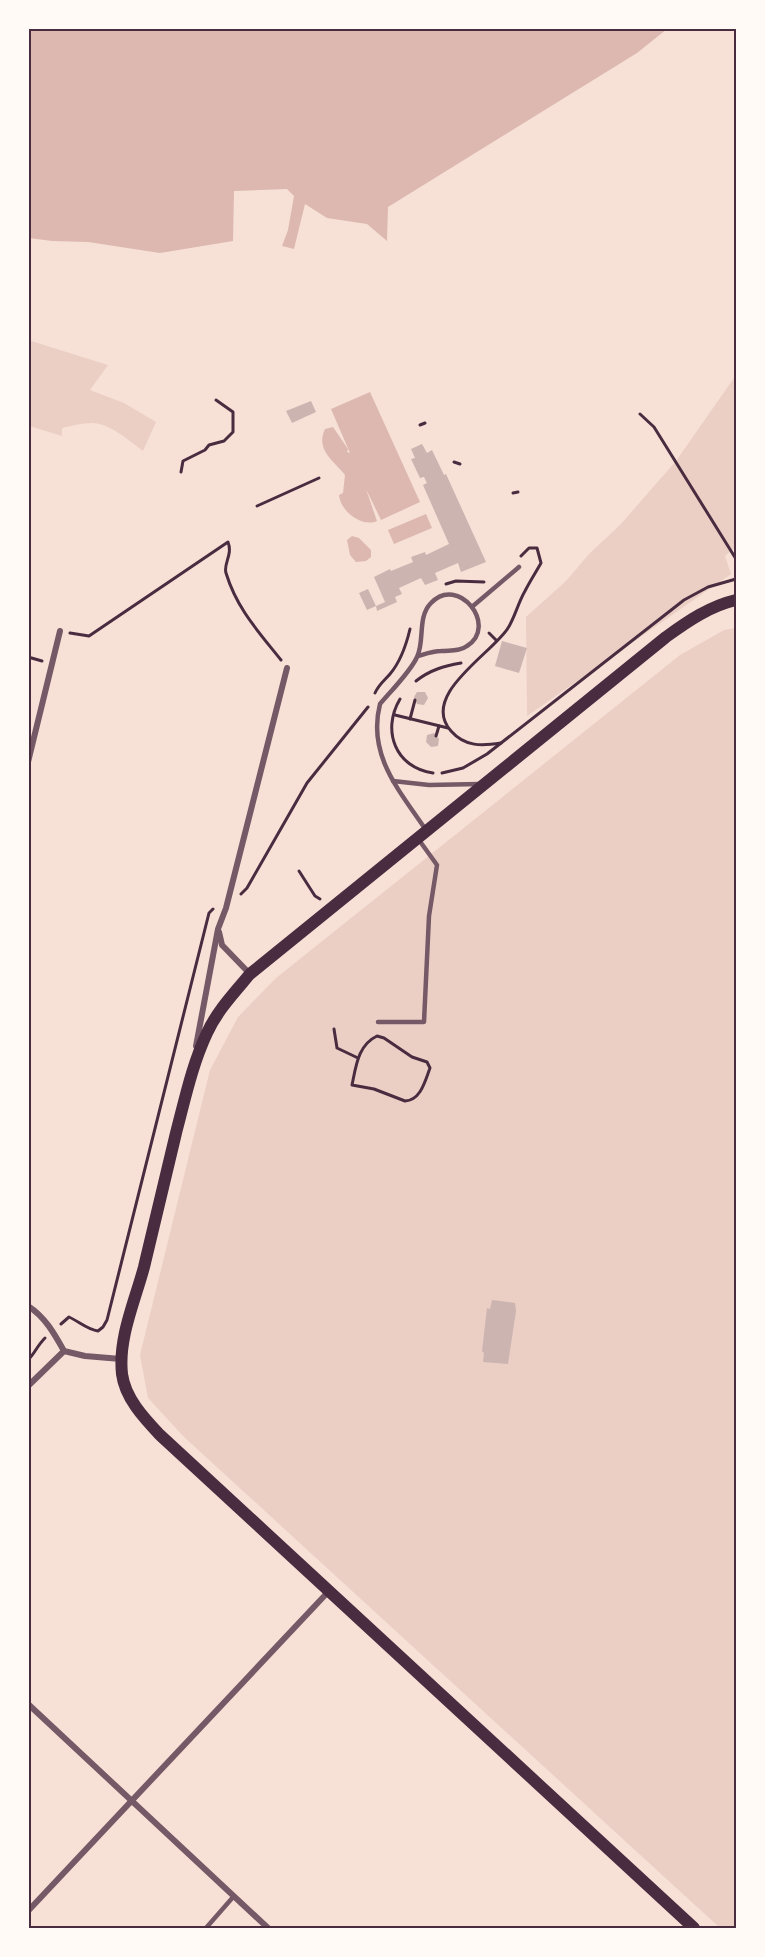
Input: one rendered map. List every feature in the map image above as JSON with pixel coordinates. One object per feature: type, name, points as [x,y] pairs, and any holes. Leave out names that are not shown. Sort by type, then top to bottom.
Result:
[{"type":"main road","points":[[693,1929],[328,1592],[146,1420],[127,1392],[122,1376],[121,1359],[131,1308],[191,1073],[214,1019],[250,974],[686,623],[714,607],[736,600]]},
{"type":"street","points":[[28,762],[60,631]]},
{"type":"street","points":[[191,1073],[218,929],[226,908],[287,668]]},
{"type":"street","points":[[218,929],[222,945],[250,974]]},
{"type":"street","points":[[28,1306],[37,1312],[53,1330],[64,1351],[85,1356],[121,1359]]},
{"type":"street","points":[[28,1386],[64,1351]]},
{"type":"street","points":[[28,1911],[328,1592]]},
{"type":"street","points":[[28,1704],[132,1799],[268,1929]]},
{"type":"lane","points":[[473,606],[517,564]]},
{"type":"lane","points":[[378,1022],[424,1022],[429,916],[436,865],[382,763],[377,731],[380,704],[418,656],[425,615],[432,602],[439,597],[456,596],[463,598],[473,606],[479,627],[469,645],[458,650],[418,656]]},
{"type":"lane","points":[[393,781],[429,785],[488,783]]},
{"type":"lane","points":[[206,1929],[234,1896]]},
{"type":"path","points":[[181,472],[183,461],[205,450],[209,445],[224,441],[233,432],[233,412],[216,400]]},
{"type":"path","points":[[640,414],[654,427],[736,559]]},
{"type":"path","points":[[454,462],[460,464]]},
{"type":"path","points":[[257,506],[319,478]]},
{"type":"path","points":[[513,493],[518,492]]},
{"type":"path","points":[[60,631],[89,636],[228,542],[231,549],[225,570],[239,606],[287,668]]},
{"type":"path","points":[[501,743],[474,745],[455,736],[448,728],[445,717],[447,695],[471,665],[507,630],[524,591],[541,563],[537,548],[529,548],[517,564]]},
{"type":"path","points":[[439,585],[456,581],[481,583],[491,579]]},
{"type":"path","points":[[402,695],[395,707],[392,727],[393,741],[406,763],[421,772],[436,774],[463,768],[501,743],[676,606],[708,587],[736,579]]},
{"type":"path","points":[[374,694],[378,685],[390,675],[399,662],[411,627]]},
{"type":"path","points":[[489,633],[496,640]]},
{"type":"path","points":[[413,683],[426,673],[461,663]]},
{"type":"path","points":[[410,718],[415,700]]},
{"type":"path","points":[[69,1317],[85,1324],[91,1330],[103,1327],[107,1320],[208,913],[213,909],[226,908],[247,888],[306,783],[366,712],[370,703]]},
{"type":"path","points":[[394,715],[448,728]]},
{"type":"path","points":[[436,736],[439,726]]},
{"type":"path","points":[[299,871],[315,896],[324,902]]},
{"type":"path","points":[[334,1029],[336,1048],[358,1058]]},
{"type":"path","points":[[377,1036],[384,1038],[412,1057],[427,1062],[430,1068],[420,1093],[410,1101],[405,1101],[374,1089],[352,1085],[358,1058],[365,1044],[377,1036]]},
{"type":"path","points":[[28,1360],[33,1356],[35,1348]]},
{"type":"shaded area","points":[[29,28],[667,29],[637,53],[388,207],[387,241],[367,224],[327,218],[305,204],[294,249],[282,246],[288,230],[294,196],[287,189],[234,191],[233,241],[160,253],[88,242],[29,238]]},
{"type":"shaded area","points":[[28,340],[108,365],[90,390],[124,403],[156,422],[143,451],[118,433],[98,424],[62,428],[62,436],[29,426]]},
{"type":"shaded area","points":[[736,375],[736,547],[725,556],[731,574],[527,716],[526,617],[566,581],[590,553],[620,525],[676,461]]},
{"type":"shaded area","points":[[370,392],[420,502],[381,520],[366,489],[377,521],[371,523],[358,520],[343,506],[339,495],[343,493],[345,475],[327,455],[322,443],[325,429],[333,427],[348,449],[347,452],[350,453],[331,409]]},
{"type":"shaded area","points":[[426,514],[432,528],[394,544],[388,530]]},
{"type":"shaded area","points":[[352,536],[359,538],[371,550],[371,557],[366,561],[356,562],[350,555],[347,540]]},
{"type":"shaded area","points":[[736,628],[734,1169],[736,1177],[736,1928],[720,1928],[184,1437],[148,1398],[140,1355],[210,1070],[238,1017],[276,978],[680,655],[724,630]]},
{"type":"building","points":[[311,401],[316,412],[292,423],[286,411]]},
{"type":"building","points":[[422,444],[427,453],[432,450],[444,475],[446,474],[486,562],[461,572],[458,563],[435,573],[438,580],[425,585],[421,578],[399,588],[402,594],[395,597],[397,602],[377,611],[376,606],[385,602],[374,577],[413,562],[411,557],[425,552],[426,555],[449,544],[423,485],[427,483],[424,477],[420,478],[411,459],[415,458],[411,449]]},
{"type":"building","points":[[368,589],[376,606],[367,610],[359,593]]},
{"type":"building","points":[[502,641],[527,648],[519,673],[495,666]]},
{"type":"building","points":[[417,692],[425,692],[428,698],[424,705],[417,704],[414,697]]},
{"type":"building","points":[[434,733],[439,739],[438,746],[431,747],[426,742],[427,735]]},
{"type":"building","points":[[492,1300],[515,1303],[516,1311],[508,1364],[483,1362],[484,1353],[482,1351],[487,1308],[490,1309]]}]
